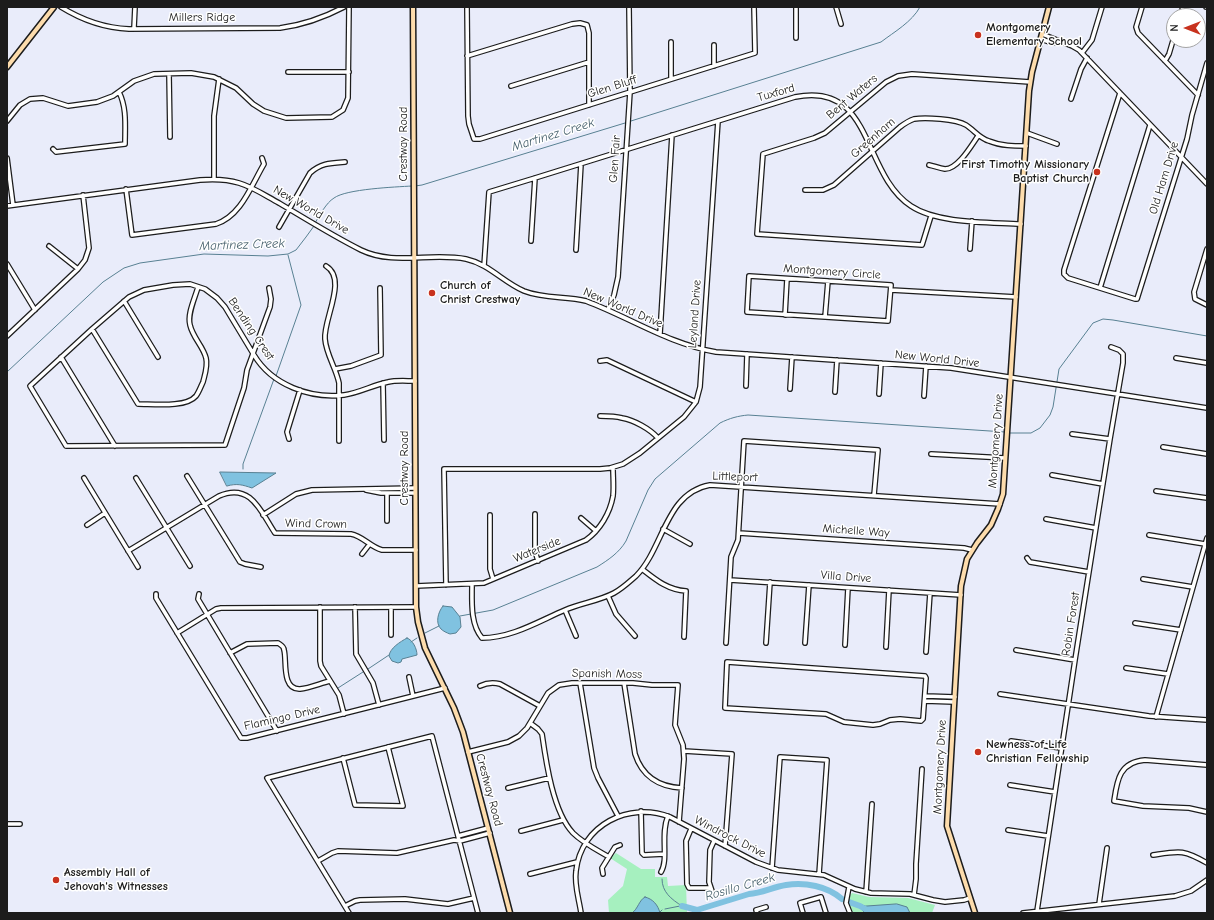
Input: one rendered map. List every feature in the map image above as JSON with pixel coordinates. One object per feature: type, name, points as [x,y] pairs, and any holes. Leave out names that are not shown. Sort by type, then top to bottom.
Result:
[{"type":"main road","points":[[7,67],[54,7]]},
{"type":"main road","name":"Crestway Road","points":[[413,7],[416,607],[419,628],[425,648],[456,712],[468,752],[510,913]]},
{"type":"main road","name":"Montgomery Drive","points":[[975,913],[947,826],[962,577],[967,559],[972,550],[991,525],[1000,504],[1004,483],[1030,82],[1049,7]]},
{"type":"street","name":"Millers Ridge","points":[[61,7],[70,13],[96,24],[114,28],[280,28],[299,25],[318,19],[344,7]]},
{"type":"street","points":[[134,28],[135,7]]},
{"type":"street","points":[[7,121],[20,105],[30,99],[43,98],[72,106],[103,101],[140,78],[154,74],[199,74],[219,79],[236,88],[258,108],[279,117],[328,118],[335,116],[343,110],[348,98],[349,7]]},
{"type":"street","points":[[467,7],[467,56],[572,24],[580,23],[586,25],[589,33],[589,105]]},
{"type":"street","name":"Glen Fair","points":[[608,310],[618,277],[630,92],[629,7]]},
{"type":"street","name":"Glen Bluff","points":[[467,56],[469,124],[474,139],[480,139],[755,53],[754,7]]},
{"type":"street","points":[[796,7],[796,38]]},
{"type":"street","points":[[836,7],[841,24]]},
{"type":"street","points":[[1082,53],[1092,40],[1102,7]]},
{"type":"street","points":[[1142,7],[1136,30],[1198,95]]},
{"type":"street","points":[[1042,34],[1072,46],[1082,53],[1207,184]]},
{"type":"street","points":[[1041,39],[1052,43],[1060,41]]},
{"type":"street","points":[[671,42],[671,79]]},
{"type":"street","points":[[714,45],[714,66]]},
{"type":"street","points":[[1165,61],[1171,48]]},
{"type":"street","points":[[1071,99],[1081,69],[1087,58]]},
{"type":"street","points":[[511,86],[589,62]]},
{"type":"street","name":"Old Ham Drive","points":[[1100,288],[1135,299],[1137,298],[1182,157],[1207,63]]},
{"type":"street","points":[[288,72],[349,72]]},
{"type":"street","points":[[170,74],[170,137]]},
{"type":"street","name":"Bent Waters","points":[[931,216],[922,245],[757,234],[763,154],[820,136],[886,82],[903,75],[912,74],[1030,82]]},
{"type":"street","points":[[214,179],[214,116],[219,79]]},
{"type":"street","points":[[53,149],[56,152],[125,144],[125,108],[123,99],[119,92]]},
{"type":"street","points":[[1120,93],[1064,270],[1066,276],[1100,288],[1150,125]]},
{"type":"street","name":"Tuxford","points":[[484,266],[489,192],[795,97],[807,95],[829,97],[836,100],[850,111],[860,124],[886,180],[896,194],[921,213],[944,219],[1021,224]]},
{"type":"street","name":"Greenham","points":[[805,190],[823,190],[834,185],[905,123],[917,119],[947,120],[962,123],[978,136],[994,143],[1026,146]]},
{"type":"street","name":"Leyland Drive","points":[[613,468],[633,458],[684,417],[696,402],[700,387],[718,121]]},
{"type":"street","points":[[1027,133],[1057,144]]},
{"type":"street","points":[[660,334],[672,135]]},
{"type":"street","points":[[929,165],[943,169],[951,168],[958,163],[978,136]]},
{"type":"street","points":[[7,158],[13,205]]},
{"type":"street","points":[[126,189],[132,235],[220,222],[235,212],[264,164],[262,158]]},
{"type":"street","points":[[279,227],[307,178],[315,169],[327,164],[345,162]]},
{"type":"street","points":[[576,250],[580,164]]},
{"type":"street","points":[[531,241],[535,178]]},
{"type":"street","name":"New World Drive","points":[[7,206],[200,180],[214,179],[234,182],[250,188],[362,250],[372,254],[386,257],[460,258],[478,263],[525,291],[541,296],[579,300],[608,310],[685,345],[702,350],[951,368],[1207,408]]},
{"type":"street","points":[[7,336],[78,269],[85,260],[89,248],[83,195]]},
{"type":"street","points":[[970,248],[972,221]]},
{"type":"street","points":[[48,246],[78,269]]},
{"type":"street","points":[[1207,249],[1194,292],[1195,300],[1207,305]]},
{"type":"street","points":[[7,264],[35,310]]},
{"type":"street","points":[[326,266],[332,272],[335,286],[335,296],[326,325],[325,340],[338,383],[339,441]]},
{"type":"street","name":"Montgomery Circle","points":[[749,276],[828,281],[891,286],[888,322],[747,312],[749,276]]},
{"type":"street","points":[[785,315],[787,279]]},
{"type":"street","points":[[825,317],[828,281]]},
{"type":"street","name":"Bending Crest","points":[[115,446],[66,446],[30,386],[124,300],[137,292],[156,287],[185,284],[198,287],[212,294],[225,307],[262,366],[280,380],[300,390],[318,395],[339,395],[353,393],[383,383],[415,381]]},
{"type":"street","points":[[92,328],[138,404],[189,402],[197,395],[205,375],[207,363],[205,354],[190,325],[190,317],[198,287]]},
{"type":"street","points":[[61,357],[115,446],[224,445],[244,388],[247,370],[254,355],[270,307],[271,299],[269,288]]},
{"type":"street","points":[[335,369],[351,366],[381,355],[380,288]]},
{"type":"street","points":[[891,290],[1016,297]]},
{"type":"street","points":[[124,300],[158,357]]},
{"type":"street","name":"Robin Forest","points":[[1037,912],[1061,748],[1123,363],[1123,354],[1119,350],[1111,347]]},
{"type":"street","points":[[746,386],[747,354]]},
{"type":"street","points":[[790,389],[792,357]]},
{"type":"street","points":[[1176,358],[1207,363]]},
{"type":"street","points":[[600,361],[607,360],[696,402]]},
{"type":"street","points":[[835,392],[837,360]]},
{"type":"street","points":[[879,394],[881,363]]},
{"type":"street","points":[[924,396],[926,366]]},
{"type":"street","points":[[383,383],[384,440]]},
{"type":"street","points":[[288,439],[287,432],[300,390]]},
{"type":"street","points":[[600,416],[626,419],[652,432],[658,438]]},
{"type":"street","points":[[1072,434],[1110,439]]},
{"type":"street","points":[[726,643],[731,557],[738,540],[739,533],[744,441],[878,450],[874,495]]},
{"type":"street","points":[[1163,447],[1207,454]]},
{"type":"street","points":[[931,454],[1006,458]]},
{"type":"street","points":[[446,585],[444,469],[613,468]]},
{"type":"street","name":"Waterside","points":[[416,586],[484,583],[578,544],[590,537],[601,524],[611,505],[613,468]]},
{"type":"street","points":[[1052,475],[1103,484]]},
{"type":"street","points":[[187,476],[240,562],[261,567]]},
{"type":"street","points":[[84,478],[138,566]]},
{"type":"street","points":[[136,478],[190,566]]},
{"type":"street","name":"Littleport","points":[[472,584],[473,617],[479,635],[482,638],[512,633],[565,610],[608,596],[623,588],[642,569],[677,505],[684,497],[692,491],[710,485],[1000,504]]},
{"type":"street","points":[[387,488],[387,522]]},
{"type":"street","points":[[263,515],[296,494],[305,491],[415,488]]},
{"type":"street","points":[[363,489],[387,493],[415,493]]},
{"type":"street","points":[[1156,491],[1207,498]]},
{"type":"street","name":"Wind Crown","points":[[128,551],[226,493],[233,492],[241,493],[254,500],[275,533],[351,534],[362,538],[369,545],[382,550],[416,550]]},
{"type":"street","points":[[87,525],[105,513]]},
{"type":"street","points":[[535,514],[535,551],[538,561]]},
{"type":"street","points":[[490,515],[490,569],[493,579]]},
{"type":"street","points":[[581,518],[596,531]]},
{"type":"street","points":[[1046,519],[1096,528]]},
{"type":"street","points":[[663,529],[690,544]]},
{"type":"street","name":"Michelle Way","points":[[739,533],[964,548],[972,550]]},
{"type":"street","points":[[1149,535],[1205,544]]},
{"type":"street","points":[[1156,717],[1207,538]]},
{"type":"street","points":[[362,554],[369,545]]},
{"type":"street","points":[[1027,558],[1030,562],[1089,572]]},
{"type":"street","points":[[642,569],[666,586],[676,590],[686,591],[684,637]]},
{"type":"street","points":[[1143,579],[1193,587]]},
{"type":"street","name":"Villa Drive","points":[[730,580],[961,595]]},
{"type":"street","points":[[766,642],[770,582]]},
{"type":"street","points":[[805,643],[809,585]]},
{"type":"street","points":[[845,645],[848,588]]},
{"type":"street","points":[[886,647],[889,590]]},
{"type":"street","points":[[926,652],[930,593]]},
{"type":"street","name":"Flamingo Drive","points":[[156,594],[156,598],[241,738],[277,731],[445,688]]},
{"type":"street","points":[[199,594],[198,599],[207,615],[277,731]]},
{"type":"street","points":[[608,596],[616,614],[635,636]]},
{"type":"street","points":[[320,607],[321,666],[340,698],[344,714]]},
{"type":"street","points":[[355,607],[356,654],[373,683],[379,705]]},
{"type":"street","points":[[391,607],[391,635]]},
{"type":"street","points":[[177,633],[221,608],[416,607]]},
{"type":"street","points":[[565,610],[576,636]]},
{"type":"street","points":[[1135,623],[1181,630]]},
{"type":"street","points":[[230,653],[247,644],[278,643],[281,644],[284,650],[285,672],[287,679],[294,687],[300,689],[330,681]]},
{"type":"street","points":[[1016,650],[1075,660]]},
{"type":"street","points":[[727,662],[923,675],[926,678],[926,698],[922,721],[900,719],[890,720],[880,724],[844,722],[826,714],[725,708],[727,662]]},
{"type":"street","points":[[1126,668],[1168,674]]},
{"type":"street","points":[[409,677],[413,696]]},
{"type":"street","points":[[480,686],[493,682],[500,684],[540,706]]},
{"type":"street","points":[[580,682],[594,768],[618,816]]},
{"type":"street","name":"Spanish Moss","points":[[468,752],[512,740],[523,732],[548,694],[564,683],[580,682],[678,685],[675,725],[684,751]]},
{"type":"street","points":[[624,683],[635,754],[639,763],[654,780],[667,786],[682,788]]},
{"type":"street","points":[[1000,694],[1156,717],[1207,720]]},
{"type":"street","points":[[926,698],[954,697]]},
{"type":"street","points":[[926,698],[954,702]]},
{"type":"street","points":[[530,723],[542,734],[549,778],[563,820],[574,834],[609,857]]},
{"type":"street","points":[[349,913],[267,778],[432,736],[478,913]]},
{"type":"street","points":[[1011,741],[1061,748]]},
{"type":"street","points":[[343,758],[355,805],[403,806],[388,747]]},
{"type":"street","points":[[679,822],[684,751],[732,754],[725,846]]},
{"type":"street","points":[[772,868],[780,756],[827,760],[820,874]]},
{"type":"street","points":[[1207,765],[1144,760],[1135,762],[1124,768],[1119,775],[1114,801],[1143,806],[1189,808],[1207,812]]},
{"type":"street","points":[[914,895],[922,769]]},
{"type":"street","points":[[508,788],[549,778]]},
{"type":"street","points":[[1010,786],[1055,792]]},
{"type":"street","points":[[866,892],[872,804]]},
{"type":"street","points":[[641,811],[642,853],[644,855],[664,854]]},
{"type":"street","name":"Windrock Drive","points":[[581,913],[576,883],[577,862],[586,843],[599,828],[618,816],[629,812],[641,811],[668,816],[756,862],[772,868],[786,871],[820,874],[848,887],[866,892],[914,895],[945,902],[970,898]]},
{"type":"street","points":[[661,872],[664,864],[664,830],[668,816]]},
{"type":"street","points":[[521,831],[563,820]]},
{"type":"street","points":[[7,824],[20,824]]},
{"type":"street","points":[[454,840],[458,835],[488,828]]},
{"type":"street","points":[[691,829],[686,841],[687,884],[689,888],[711,889],[709,882],[710,850],[714,841]]},
{"type":"street","points":[[1008,830],[1048,836]]},
{"type":"street","points":[[318,861],[332,852],[338,851],[397,853],[454,840],[460,841],[490,834]]},
{"type":"street","points":[[603,874],[602,868],[615,847],[620,845]]},
{"type":"street","points":[[1098,904],[1107,848]]},
{"type":"street","points":[[1153,855],[1186,852],[1207,863]]},
{"type":"street","points":[[530,874],[577,862]]},
{"type":"street","points":[[1023,913],[1175,896],[1191,890],[1207,880]]},
{"type":"street","points":[[848,887],[846,903],[850,913]]},
{"type":"street","points":[[803,913],[800,903],[821,897],[826,913]]},
{"type":"street","points":[[345,906],[360,900],[405,899],[448,904],[474,898]]},
{"type":"street","points":[[757,913],[756,910],[766,907]]},
{"type":"green space","points":[[616,853],[641,869],[655,869],[655,877],[667,877],[668,886],[686,885],[687,913],[609,913],[608,900],[623,886],[627,869],[610,858]]},
{"type":"green space","points":[[852,893],[869,897],[908,898],[935,905],[932,913],[853,913],[849,904],[849,896]]},
{"type":"water","points":[[220,472],[276,473],[252,488],[240,485],[227,486]]},
{"type":"water","points":[[443,606],[452,607],[460,617],[461,627],[456,633],[449,634],[439,627],[438,618]]},
{"type":"water","points":[[407,638],[414,645],[417,655],[402,659],[401,662],[398,663],[392,661],[389,656],[391,650],[398,643]]},
{"type":"water","points":[[645,897],[655,903],[660,913],[632,913],[641,900]]},
{"type":"water","points":[[897,904],[907,907],[910,913],[865,913],[860,908],[862,905]]},
{"type":"waterway","name":"Martinez Creek","points":[[631,121],[881,42],[908,22],[920,7]]},
{"type":"waterway","name":"Martinez Creek","points":[[415,186],[625,123]]},
{"type":"waterway","name":"Martinez Creek","points":[[315,223],[328,203],[340,195],[349,192],[371,189],[412,186]]},
{"type":"waterway","name":"Martinez Creek","points":[[7,372],[103,282],[124,268],[140,263],[204,254],[268,256],[288,254],[296,250],[314,226]]},
{"type":"waterway","points":[[276,376],[301,305],[288,255]]},
{"type":"waterway","points":[[1008,433],[1031,433],[1040,428],[1050,415],[1053,407],[1059,369],[1093,323],[1103,319],[1113,320],[1207,336]]},
{"type":"waterway","points":[[243,469],[243,464],[274,379]]},
{"type":"waterway","points":[[460,616],[493,610],[597,567],[609,559],[617,553],[626,541],[648,490],[655,479],[720,423],[731,419],[748,415],[1005,432]]},
{"type":"waterway","points":[[425,633],[439,626]]},
{"type":"waterway","points":[[411,642],[417,638]]},
{"type":"waterway","points":[[368,669],[389,655]]},
{"type":"waterway","points":[[338,688],[363,672]]},
{"type":"waterway","points":[[662,879],[662,884],[665,891],[674,901],[682,906]]},
{"type":"waterway","name":"Rosillo Creek","points":[[682,906],[697,910],[749,894],[793,884],[823,888],[842,899]]},
{"type":"waterway","name":"Rosillo Creek","points":[[849,902],[872,913]]},
{"type":"waterway","name":"Rosillo Creek","points":[[665,909],[680,906]]},
{"type":"place","name":"Montgomery Elementary School","points":[[978,35]]},
{"type":"place","name":"First Timothy Missionary Baptist Church","points":[[1097,172]]},
{"type":"place","name":"Church of Christ Crestway","points":[[432,293]]},
{"type":"place","name":"Newness of Life Christian Fellowship","points":[[978,752]]},
{"type":"place","name":"Assembly Hall of Jehovah's Witnesses","points":[[56,880]]}]
